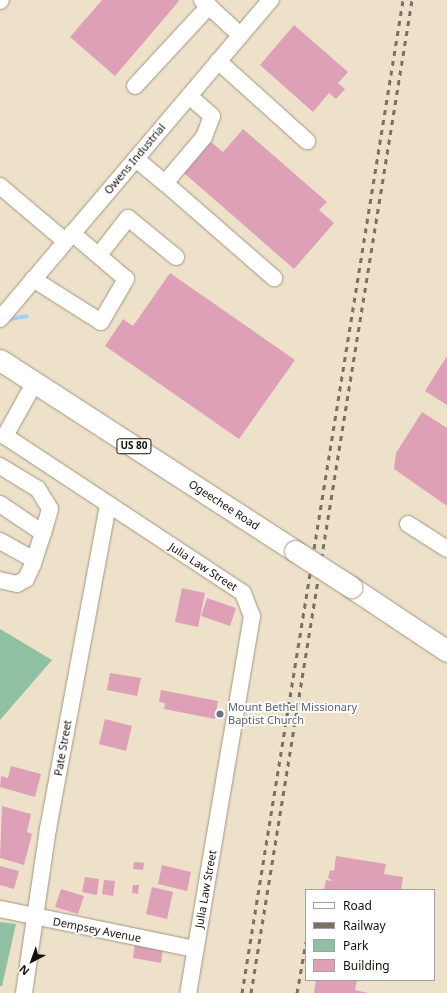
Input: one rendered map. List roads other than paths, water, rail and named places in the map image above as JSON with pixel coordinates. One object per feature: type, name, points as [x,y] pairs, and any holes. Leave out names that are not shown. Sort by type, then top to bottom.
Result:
[{"type":"main road","name":"Ogeechee Road","points":[[0,360],[351,587],[447,651]]},
{"type":"street","name":"Owens Industrial","points":[[0,319],[271,0]]},
{"type":"street","points":[[135,86],[205,3],[240,35]]},
{"type":"street","points":[[218,61],[307,141]]},
{"type":"street","points":[[165,183],[204,136],[212,116],[189,96]]},
{"type":"street","points":[[136,159],[274,278]]},
{"type":"street","points":[[1,188],[69,237],[99,255],[126,279],[101,322],[33,279]]},
{"type":"street","points":[[99,255],[128,218],[176,257]]},
{"type":"street","name":"Julia Law Street","points":[[35,382],[5,436],[243,593],[252,616],[188,993]]},
{"type":"street","points":[[0,466],[38,489],[50,510],[33,564],[26,579],[17,584],[0,580]]},
{"type":"street","points":[[0,504],[43,533]]},
{"type":"street","name":"Pate Street","points":[[24,993],[48,829],[108,505]]},
{"type":"street","points":[[408,524],[447,549]]},
{"type":"street","points":[[0,541],[31,558],[33,564]]},
{"type":"street","name":"Dempsey Avenue","points":[[0,909],[36,918],[195,949]]},
{"type":"waterway","points":[[9,319],[27,316]]},
{"type":"railway","points":[[242,993],[403,0]]},
{"type":"railway","points":[[251,993],[412,0]]},
{"type":"railway","points":[[297,993],[305,948]]},
{"type":"place","name":"Mount Bethel Missionary Baptist Church","points":[[220,714]]}]
